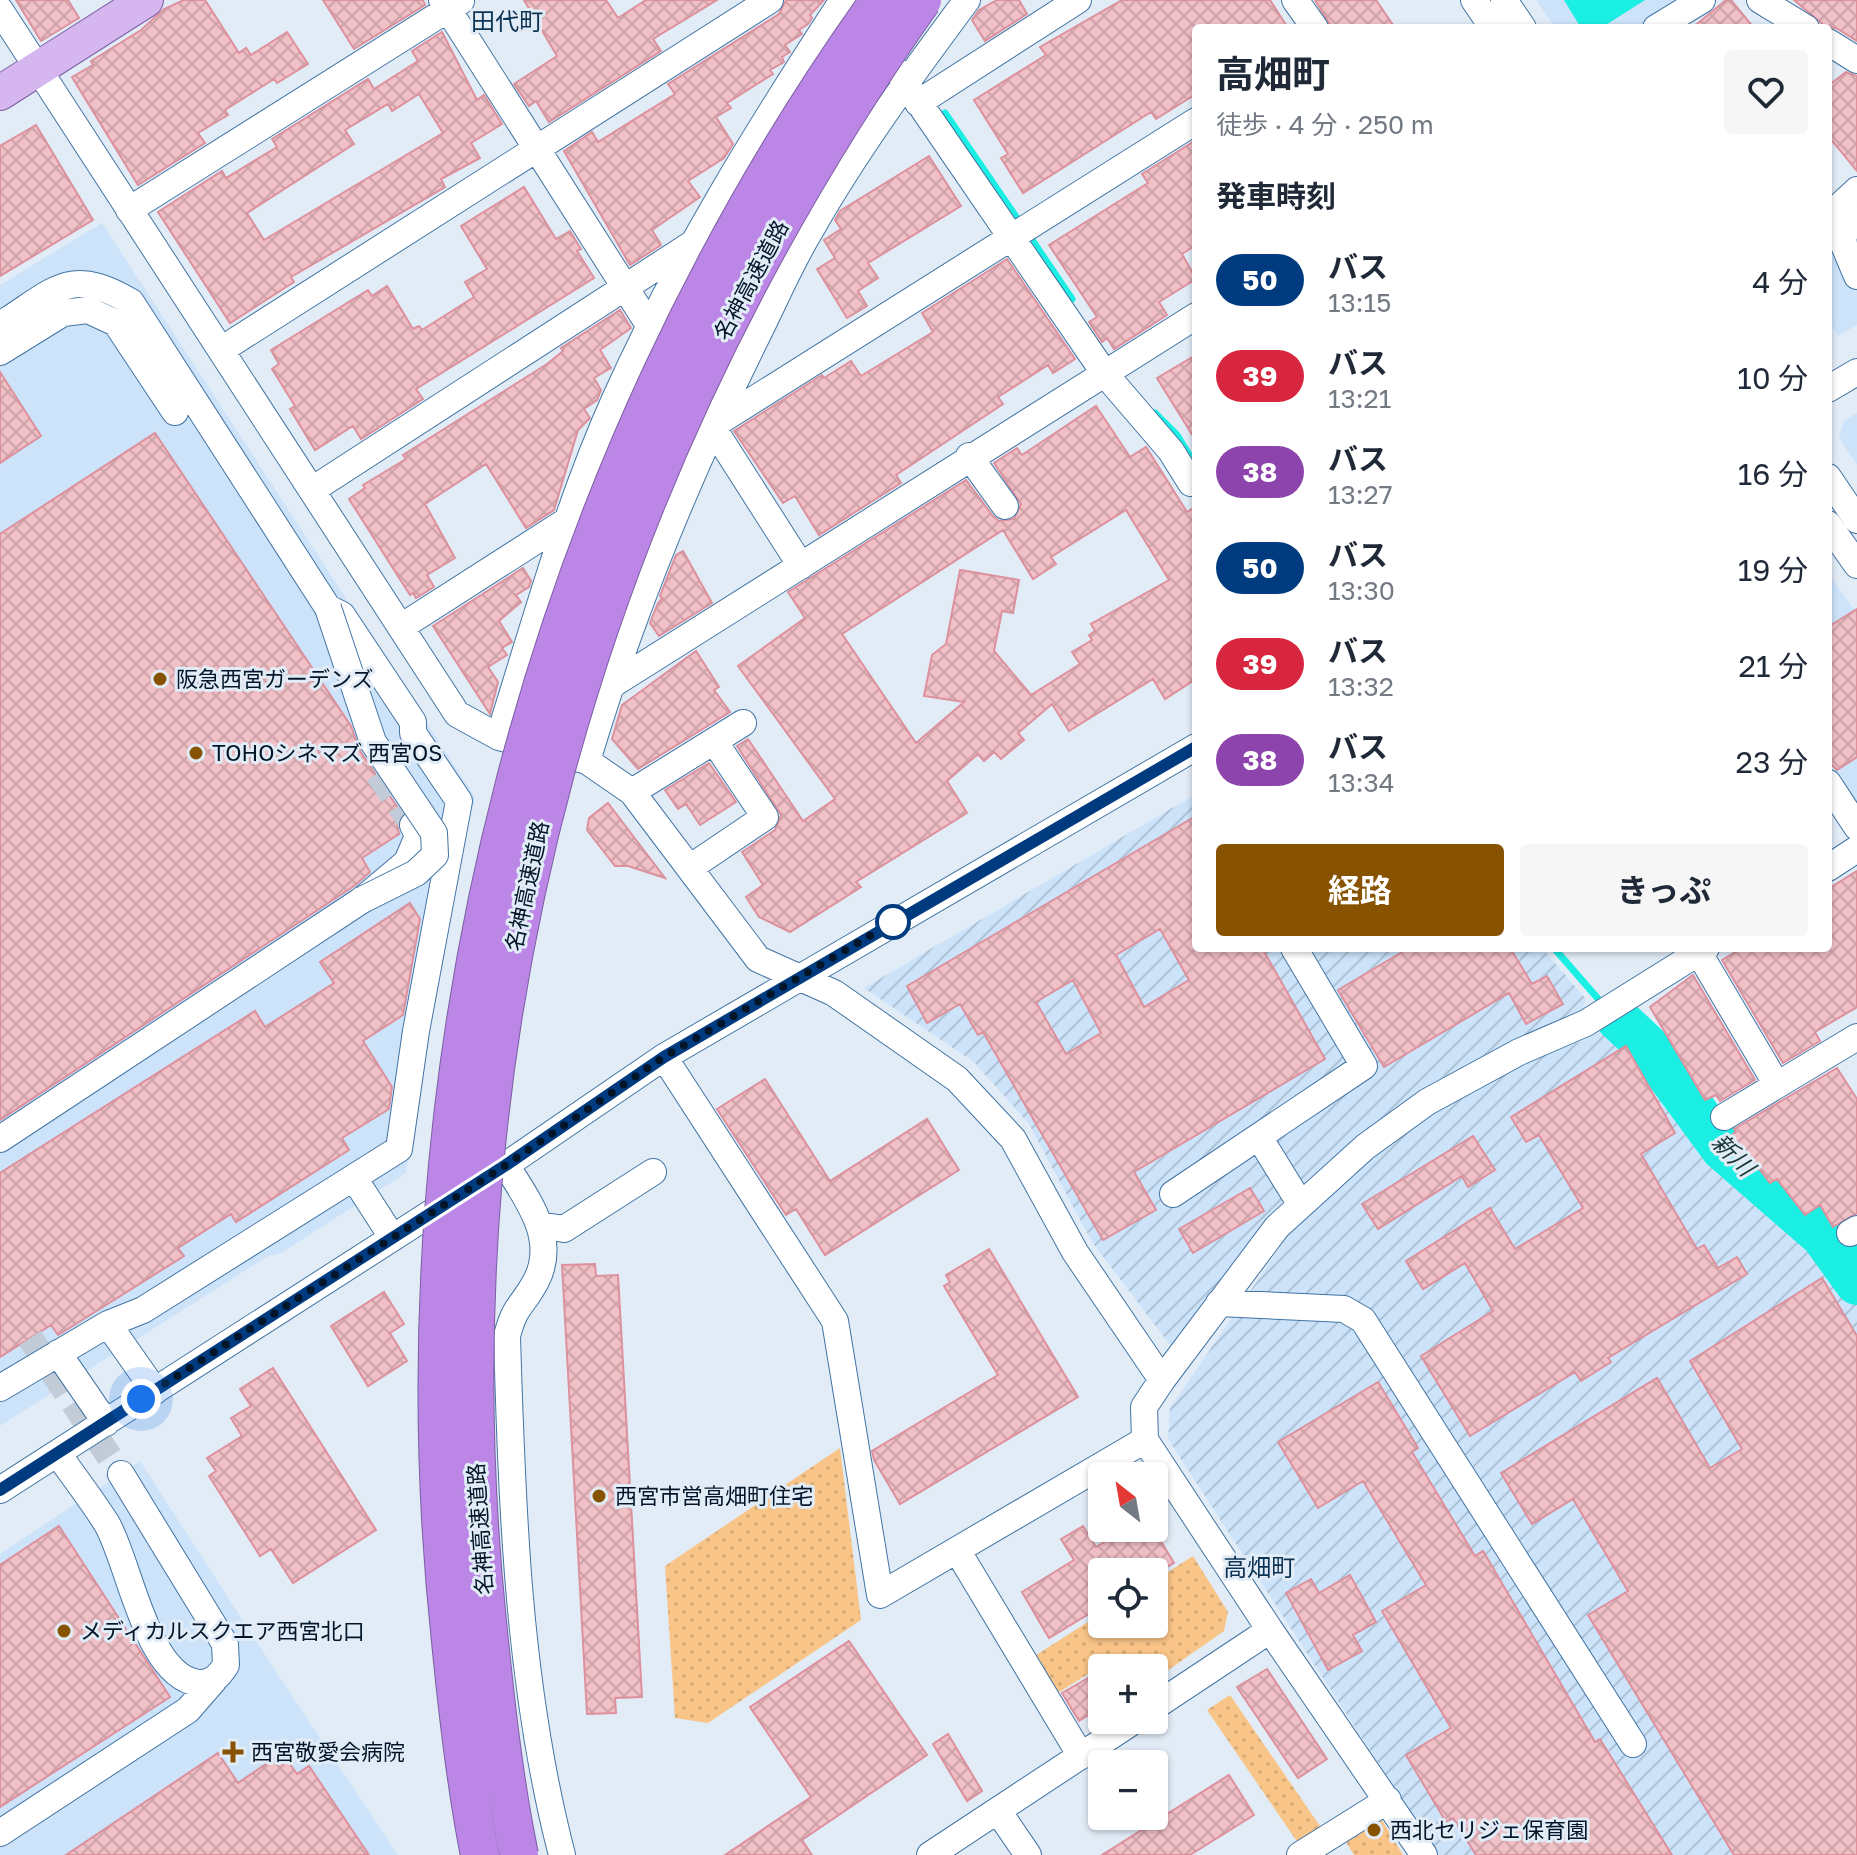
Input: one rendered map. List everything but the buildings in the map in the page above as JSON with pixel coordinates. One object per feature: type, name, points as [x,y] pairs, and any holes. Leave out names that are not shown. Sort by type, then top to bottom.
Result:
[{"type":"highway","name":"名神高速道路","points":[[480,1855],[458,1709],[444,1579],[436,1392],[438,1280],[451,1122],[468,1001],[511,793],[573,591],[660,377],[719,257],[767,173],[836,61],[880,0]]},
{"type":"highway","name":"名神高速道路","points":[[519,1855],[495,1702],[481,1570],[472,1374],[488,1105],[515,938],[547,797],[600,623],[688,402],[774,232],[878,62],[922,0]]},
{"type":"main road","points":[[0,93],[146,0]]},
{"type":"street","points":[[221,350],[770,0]]},
{"type":"street","points":[[499,737],[568,520],[614,402],[649,326],[764,120],[846,0],[912,93],[1021,233],[1105,374],[1171,451],[1191,483]]},
{"type":"street","points":[[587,761],[610,686],[712,426],[809,231],[912,93],[967,0]]},
{"type":"street","points":[[912,93],[1078,0]]},
{"type":"street","points":[[1295,0],[1312,24]]},
{"type":"street","points":[[1474,0],[1490,24]]},
{"type":"street","points":[[1504,0],[1520,24]]},
{"type":"street","points":[[1663,24],[1702,0]]},
{"type":"street","points":[[1760,0],[1799,24]]},
{"type":"street","points":[[129,210],[451,3],[538,149],[801,566]]},
{"type":"street","points":[[0,10],[457,714],[499,737],[587,761],[632,792],[758,959],[834,993],[957,1079],[1013,1139],[1075,1252],[1162,1380]]},
{"type":"street","points":[[1832,44],[1857,60]]},
{"type":"street","points":[[712,426],[1192,124]]},
{"type":"street","points":[[1832,213],[1857,190]]},
{"type":"street","points":[[1857,220],[1843,234],[1844,245],[1857,276]]},
{"type":"street","points":[[312,490],[696,242]]},
{"type":"street","points":[[0,325],[68,283],[101,284],[131,302],[328,608],[373,742],[434,833],[435,855],[416,873],[362,900]]},
{"type":"street","points":[[0,352],[63,313],[88,310],[116,323],[175,412]]},
{"type":"street","points":[[610,686],[969,456],[1192,319]]},
{"type":"street","points":[[1832,387],[1857,372]]},
{"type":"street","points":[[969,456],[1005,506]]},
{"type":"street","points":[[1832,483],[1857,520]]},
{"type":"street","points":[[401,627],[568,520]]},
{"type":"street","points":[[1832,530],[1857,565]]},
{"type":"street","points":[[0,1388],[108,1324],[143,1310],[399,1149],[416,1031],[459,801],[403,739],[413,722],[342,615],[328,608]]},
{"type":"street","points":[[632,792],[743,723]]},
{"type":"street","points":[[691,867],[765,817],[714,741]]},
{"type":"street","points":[[0,1490],[506,1165],[664,1057],[1192,749]]},
{"type":"street","points":[[1832,789],[1857,827]]},
{"type":"street","points":[[0,1139],[362,900],[407,862],[418,836],[413,825]]},
{"type":"street","points":[[1832,865],[1857,849]]},
{"type":"street","points":[[1173,1194],[1364,1066],[1296,952]]},
{"type":"street","points":[[1424,1855],[1145,1440],[1144,1407],[1277,1227],[1365,1147],[1427,1102],[1519,1052],[1586,1023],[1699,952]]},
{"type":"street","points":[[1703,952],[1777,1085]]},
{"type":"street","points":[[1724,1117],[1857,1037]]},
{"type":"street","points":[[664,1057],[835,1321],[880,1595],[1145,1440]]},
{"type":"street","points":[[1259,1137],[1301,1205]]},
{"type":"street","points":[[506,1165],[536,1213],[545,1250],[536,1280],[514,1309],[507,1336],[513,1512],[526,1657],[551,1813],[562,1855]]},
{"type":"street","points":[[539,1225],[564,1229],[653,1172]]},
{"type":"street","points":[[354,1178],[392,1237]]},
{"type":"street","points":[[1219,1303],[1344,1309],[1363,1320],[1633,1744]]},
{"type":"street","points":[[108,1324],[155,1391]]},
{"type":"street","points":[[58,1353],[106,1423]]},
{"type":"street","points":[[58,1454],[107,1525],[139,1608],[168,1666],[188,1681],[202,1683],[214,1680]]},
{"type":"street","points":[[0,1833],[188,1710],[226,1665],[225,1644],[121,1474]]},
{"type":"street","points":[[957,1550],[1081,1756]]},
{"type":"street","points":[[1168,1698],[1270,1630]]},
{"type":"street","points":[[930,1855],[1114,1734]]},
{"type":"street","points":[[1300,1855],[1388,1800]]},
{"type":"street","points":[[998,1811],[1028,1855]]},
{"type":"shaded area","points":[[1536,0],[1684,0],[1642,24],[1552,24]]},
{"type":"shaded area","points":[[1564,0],[1645,0],[1607,24],[1579,24]]},
{"type":"shaded area","points":[[1857,207],[1857,325],[1838,336],[1832,326],[1832,229]]},
{"type":"shaded area","name":"阪急西宮ガーデンズ","points":[[102,223],[475,797],[448,910],[406,1173],[281,1253],[268,1256],[0,1426],[0,285]]},
{"type":"shaded area","points":[[1857,413],[1857,465],[1839,438],[1844,421]]},
{"type":"shaded area","points":[[1832,579],[1857,614],[1857,803],[1832,767]]},
{"type":"shaded area","points":[[1192,796],[1192,952],[1545,952],[1586,999],[1582,1011],[1513,1041],[1422,1088],[1355,1138],[1267,1216],[1171,1346],[1092,1242],[1029,1124],[974,1062],[864,988]]},
{"type":"shaded area","points":[[1612,1025],[1642,1053],[1718,1153],[1819,1241],[1857,1295],[1857,1855],[1438,1855],[1168,1439],[1170,1408],[1288,1236],[1373,1157],[1437,1112],[1524,1061],[1582,1041]]},
{"type":"shaded area","points":[[840,1448],[861,1620],[708,1723],[675,1718],[665,1566]]},
{"type":"shaded area","points":[[140,1461],[398,1855],[0,1855],[0,1554]]},
{"type":"shaded area","points":[[1193,1556],[1228,1612],[1224,1631],[1168,1670],[1168,1654],[1088,1654],[1088,1674],[1056,1694],[1033,1657],[1088,1622],[1088,1638],[1168,1638],[1168,1572]]},
{"type":"shaded area","points":[[1230,1695],[1322,1829],[1298,1843],[1207,1710]]},
{"type":"shaded area","name":"西北セリジェ保育園","points":[[1382,1820],[1403,1855],[1354,1855],[1346,1842]]},
{"type":"waterway","points":[[945,113],[1021,224]]},
{"type":"waterway","points":[[1028,234],[1072,299]]},
{"type":"waterway","points":[[1155,413],[1177,435],[1192,459]]},
{"type":"waterway","points":[[1557,952],[1600,1001]]},
{"type":"waterway","name":"新川","points":[[1618,1019],[1648,1047],[1723,1149],[1823,1236],[1857,1283]]},
{"type":"tunnel","points":[[393,745],[372,765],[413,825]]},
{"type":"tunnel","points":[[30,1338],[121,1474]]},
{"type":"bus line","name":"50","points":[[0,1490],[506,1165],[664,1057],[1192,749]]},
{"type":"place","name":"阪急西宮ガーデンズ","points":[[160,679]]},
{"type":"place","name":"TOHOシネマズ 西宮OS","points":[[196,753]]},
{"type":"place","name":"西宮市営高畑町住宅","points":[[599,1496]]},
{"type":"place","name":"メディカルスクエア西宮北口","points":[[64,1631]]},
{"type":"place","name":"西宮敬愛会病院","points":[[233,1752]]},
{"type":"place","name":"西北セリジェ保育園","points":[[1374,1830]]},
{"type":"district","name":"田代町","points":[[507,22]]},
{"type":"district","name":"高畑町","points":[[1259,1568]]},
{"type":"route","points":[[141,1399],[506,1165],[664,1057],[900,918],[893,922]]}]
